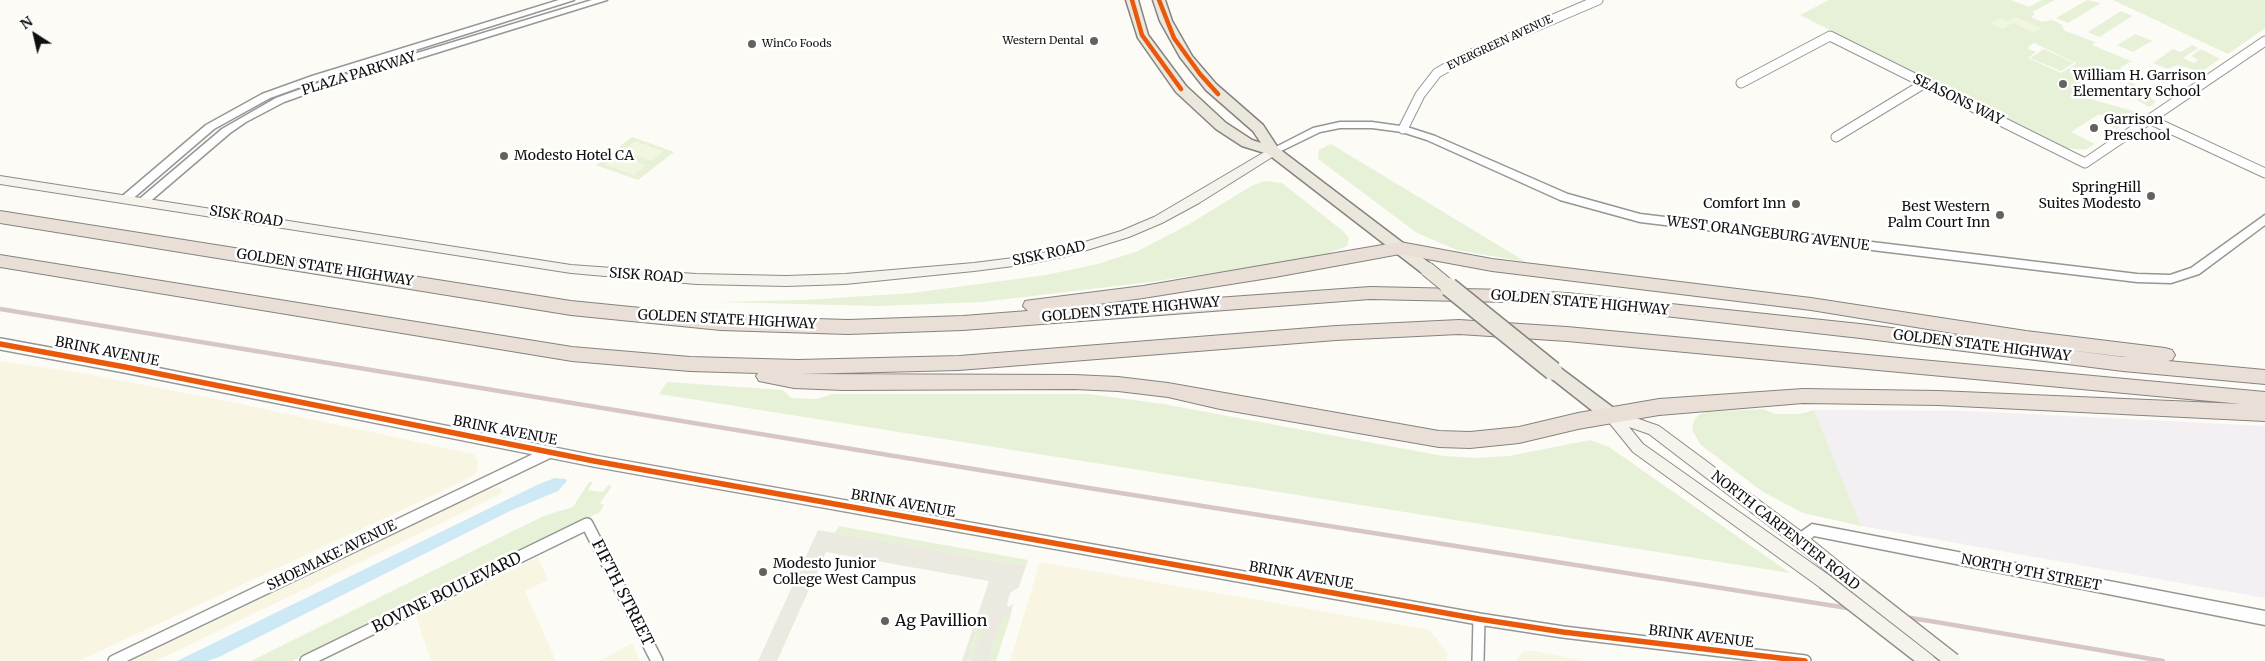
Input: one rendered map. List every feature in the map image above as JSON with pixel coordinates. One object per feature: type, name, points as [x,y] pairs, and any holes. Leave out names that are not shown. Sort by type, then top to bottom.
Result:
[{"type":"highway","name":"GOLDEN STATE HIGHWAY","points":[[0,218],[571,308],[648,317],[721,322],[848,326],[963,323],[1370,293],[1508,296],[1586,301],[1851,330],[2122,364],[2265,377]]},
{"type":"highway","points":[[571,308],[884,318],[1012,308],[1143,292],[1327,263],[1400,248],[1492,265],[1811,304],[2026,338],[2265,369]]},
{"type":"highway","name":"GOLDEN STATE HIGHWAY","points":[[0,261],[572,354],[690,364],[798,367],[959,363],[1336,333],[1459,327],[1567,334],[2265,399]]},
{"type":"highway","points":[[690,364],[794,381],[852,383],[1074,382],[1118,384],[1168,390],[1220,401],[1439,439],[1495,439],[1609,414],[1686,404],[1803,396],[1938,398],[2265,413]]},
{"type":"main road","points":[[1123,0],[1136,19]]},
{"type":"main road","points":[[1132,0],[1142,35],[1176,82],[1196,104],[1221,126],[1247,143],[1273,151]]},
{"type":"main road","points":[[1159,0],[1166,22],[1186,57],[1211,87],[1258,128],[1273,151],[1400,248]]},
{"type":"main road","name":"SISK ROAD","points":[[0,180],[126,198],[571,269],[696,279],[786,281],[845,279],[974,267],[1029,260],[1066,252],[1125,234],[1158,220],[1195,200],[1273,151]]},
{"type":"main road","name":"NORTH CARPENTER ROAD","points":[[1400,248],[1552,371],[1609,414],[1638,448],[1824,581],[1927,661]]},
{"type":"main road","name":"NORTH CARPENTER ROAD","points":[[1609,414],[1654,430],[1800,540],[1953,661]]},
{"type":"street","name":"PLAZA PARKWAY","points":[[126,198],[210,127],[266,96],[316,78],[569,0]]},
{"type":"street","name":"PLAZA PARKWAY","points":[[143,201],[214,139],[242,120],[280,100],[319,86],[602,0]]},
{"type":"street","name":"EVERGREEN AVENUE","points":[[1403,129],[1420,95],[1437,73],[1467,56],[1598,0]]},
{"type":"street","name":"SEASONS WAY","points":[[1741,83],[1830,36],[2085,163],[2151,120]]},
{"type":"street","points":[[2151,120],[2265,41]]},
{"type":"street","points":[[1836,136],[1925,84]]},
{"type":"street","points":[[2151,120],[2265,173]]},
{"type":"street","name":"WEST ORANGEBURG AVENUE","points":[[1273,151],[1317,130],[1340,125],[1372,125],[1403,129],[1430,138],[1564,198],[1640,218],[2137,278],[2171,278],[2195,271],[2265,219]]},
{"type":"street","name":"BRINK AVENUE","points":[[0,344],[550,452],[1479,619],[1786,660],[1806,661]]},
{"type":"street","name":"SHOEMAKE AVENUE","points":[[114,661],[550,452]]},
{"type":"street","name":"BOVINE BOULEVARD","points":[[306,661],[587,524]]},
{"type":"street","name":"FIFTH STREET","points":[[587,524],[657,661]]},
{"type":"street","name":"NORTH 9TH STREET","points":[[1800,540],[1812,530],[2265,618]]},
{"type":"street","points":[[1478,661],[1479,619]]},
{"type":"shaded area","points":[[0,361],[82,373],[232,402],[473,454],[478,460],[478,466],[476,473],[466,480],[79,661],[0,661]]},
{"type":"shaded area","points":[[1814,410],[1970,411],[2265,426],[2265,598],[1861,526]]},
{"type":"shaded area","points":[[501,487],[503,493],[156,661],[132,661],[491,488]]},
{"type":"shaded area","points":[[818,530],[1026,566],[1019,587],[1010,593],[1007,604],[1009,607],[1013,604],[1010,618],[1008,615],[1004,617],[998,629],[989,661],[971,661],[989,615],[986,610],[981,613],[967,661],[962,661],[989,581],[826,552],[777,661],[758,661]]},
{"type":"shaded area","points":[[538,557],[548,580],[525,591],[556,661],[431,661],[416,617]]},
{"type":"shaded area","points":[[1040,562],[1430,630],[1447,652],[1447,661],[1010,661]]},
{"type":"shaded area","points":[[632,643],[640,661],[599,661],[618,651]]},
{"type":"shaded area","points":[[1523,651],[1535,651],[1585,661],[1516,661]]},
{"type":"green space","name":"William H. Garrison Elementary School","points":[[1829,0],[2011,0],[2029,7],[2042,0],[2055,0],[2032,12],[2035,14],[2031,17],[2042,22],[2052,20],[2063,25],[2061,26],[2064,28],[2063,30],[2095,42],[2092,45],[2133,62],[2120,68],[2127,72],[2120,77],[2125,81],[2121,84],[2113,78],[2079,78],[2083,97],[2140,113],[2117,129],[2112,127],[2117,123],[2099,114],[2071,132],[2095,144],[2085,150],[2066,148],[1800,15]],"holes":[[[2034,43],[2076,63],[2061,73],[2028,58],[2036,52],[2027,48]]]},
{"type":"green space","points":[[2087,0],[2101,3],[2068,23],[2056,18]]},
{"type":"green space","points":[[2113,0],[2265,0],[2265,28],[2228,54]]},
{"type":"green space","points":[[2121,11],[2132,16],[2099,37],[2088,32]]},
{"type":"green space","points":[[2016,17],[2041,28],[2033,33],[2013,23],[2003,29],[1991,23],[2001,18],[2008,21]]},
{"type":"green space","points":[[2136,34],[2152,41],[2133,52],[2117,45]]},
{"type":"green space","points":[[2192,45],[2198,48],[2183,58],[2194,63],[2198,60],[2191,56],[2201,49],[2220,59],[2201,72],[2177,65],[2168,69],[2153,63],[2173,49],[2181,52]]},
{"type":"green space","points":[[2044,49],[2074,63],[2061,71],[2030,58]]},
{"type":"green space","points":[[2130,81],[2156,102],[2149,107],[2137,100],[2140,98],[2123,86]]},
{"type":"green space","points":[[632,137],[674,152],[638,180],[596,165]]},
{"type":"green space","points":[[635,141],[664,151],[652,161],[623,151]]},
{"type":"green space","points":[[1331,144],[1526,262],[1457,250],[1417,233],[1318,159],[1319,150]]},
{"type":"green space","points":[[617,155],[646,165],[634,175],[605,165]]},
{"type":"green space","points":[[1265,181],[1282,183],[1343,231],[1349,238],[1347,246],[1319,257],[1150,282],[982,302],[878,306],[718,302],[804,300],[912,293],[1046,275],[1098,264],[1138,251],[1186,226],[1253,185]]},
{"type":"green space","points":[[667,382],[783,390],[791,398],[817,399],[832,394],[1089,394],[1163,404],[1443,456],[1476,458],[1509,456],[1590,440],[1609,447],[1790,573],[659,394]]},
{"type":"green space","points":[[1763,409],[1775,414],[1800,414],[1814,410],[1861,526],[1803,513],[1763,492],[1701,445],[1692,430],[1698,415],[1706,412]]},
{"type":"green space","points":[[589,482],[593,482],[588,490],[603,492],[608,485],[612,486],[600,503],[604,505],[600,512],[292,661],[251,661],[546,515],[573,507]]},
{"type":"green space","points":[[839,526],[1028,560],[1026,566],[835,533]]},
{"type":"green space","points":[[987,610],[989,615],[973,660],[967,661],[981,613]]},
{"type":"green space","points":[[1008,615],[1010,618],[996,661],[989,661],[998,628],[1004,617]]},
{"type":"water","points":[[555,478],[566,479],[567,481],[558,491],[510,511],[219,657],[207,661],[177,661],[539,484]]},
{"type":"railway","points":[[0,309],[1095,489],[1936,622],[2163,661]]},
{"type":"cycle path","points":[[1132,0],[1142,35],[1181,89]]},
{"type":"cycle path","points":[[1159,0],[1174,38],[1200,74],[1218,94]]},
{"type":"cycle path","points":[[0,344],[125,367],[594,461],[1479,619],[1563,632],[1805,661]]},
{"type":"place","name":"Western Dental","points":[[1094,41]]},
{"type":"place","name":"WinCo Foods","points":[[752,44]]},
{"type":"place","name":"William H. Garrison Elementary School","points":[[2063,84]]},
{"type":"place","name":"Garrison Preschool","points":[[2094,128]]},
{"type":"place","name":"Modesto Hotel CA","points":[[504,156]]},
{"type":"place","name":"SpringHill Suites Modesto","points":[[2151,196]]},
{"type":"place","name":"Comfort Inn","points":[[1796,204]]},
{"type":"place","name":"Best Western Palm Court Inn","points":[[2000,215]]},
{"type":"place","name":"Modesto Junior College West Campus","points":[[763,572]]},
{"type":"place","name":"Ag Pavillion","points":[[885,621]]}]
